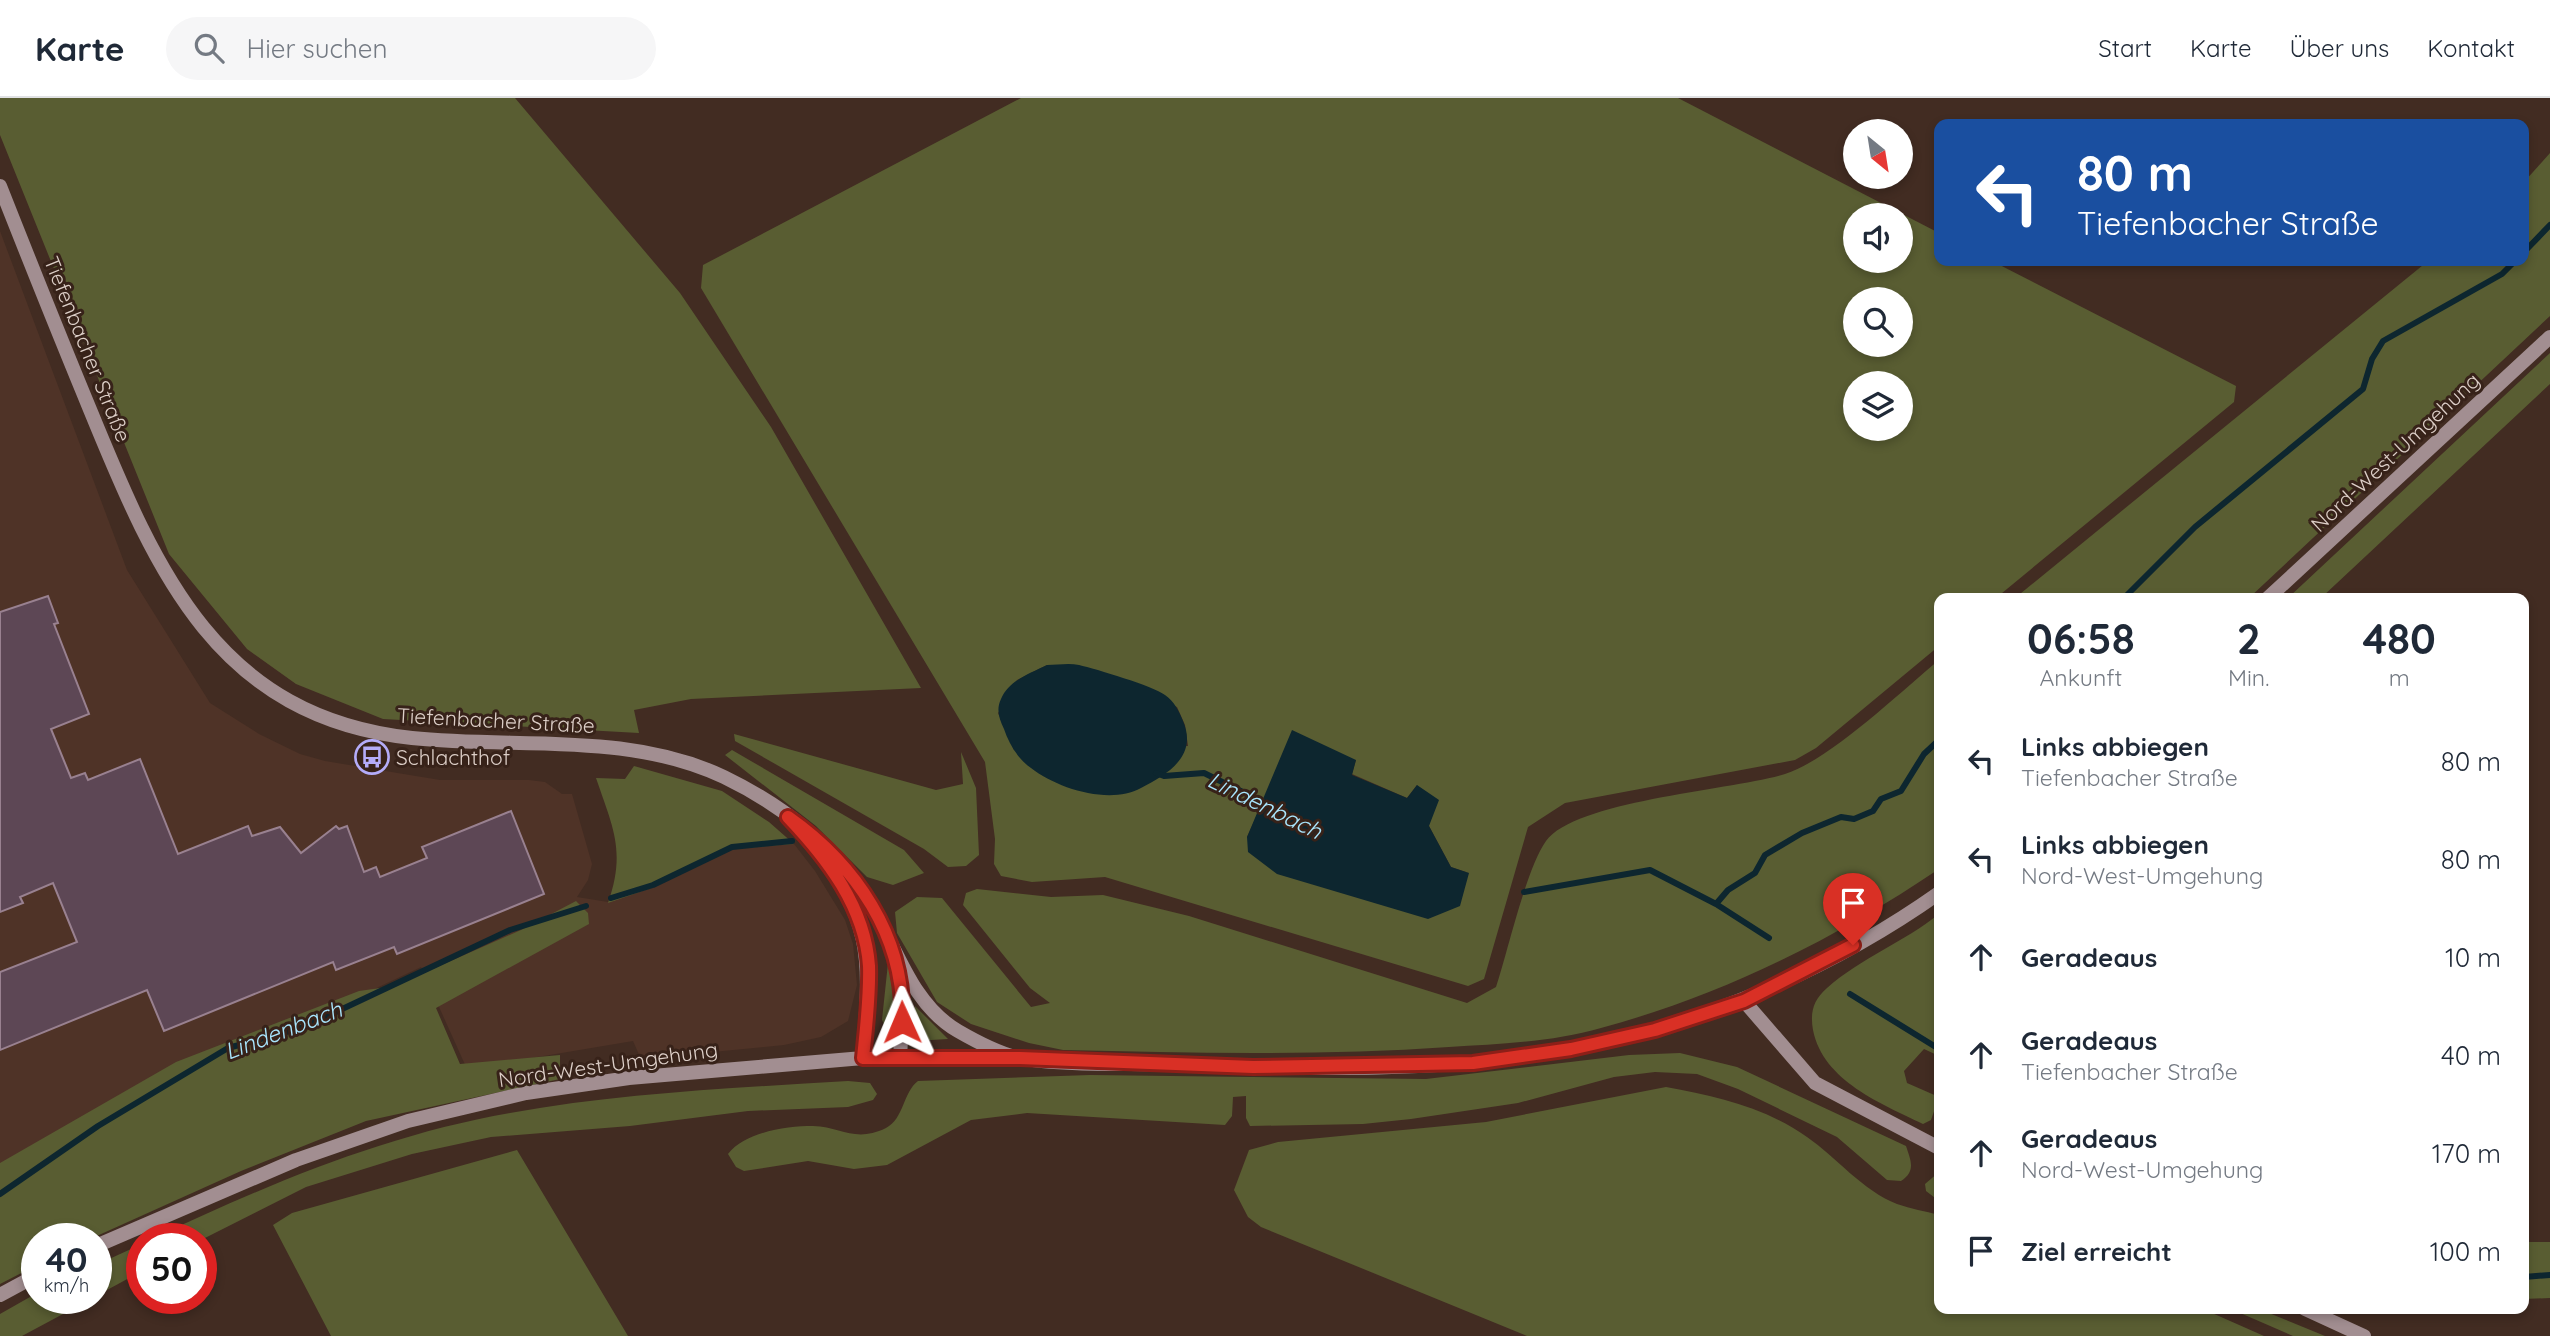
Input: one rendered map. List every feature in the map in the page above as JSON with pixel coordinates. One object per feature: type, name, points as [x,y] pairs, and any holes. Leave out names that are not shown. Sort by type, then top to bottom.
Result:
[{"type":"main road","name":"Tiefenbacher Straße","points":[[0,186],[125,496],[155,555],[205,632],[255,678],[321,717],[388,735],[434,740],[573,745],[677,759],[723,776],[788,817],[835,854],[869,901],[916,990],[938,1017],[978,1041],[1020,1058],[1292,1067],[1473,1063],[1571,1049],[1655,1030],[1744,1001]]},
{"type":"main road","name":"Nord-West-Umgehung","points":[[2273,593],[2550,337]]},
{"type":"main road","name":"Tiefenbacher Straße","points":[[788,817],[831,867],[849,896],[862,932],[869,988],[863,1058]]},
{"type":"main road","points":[[1934,897],[1897,923],[1744,1001],[1815,1083],[1934,1144]]},
{"type":"main road","name":"Tiefenbacher Straße","points":[[892,946],[903,1003],[900,1058]]},
{"type":"main road","name":"Nord-West-Umgehung","points":[[112,1239],[296,1160],[408,1121],[526,1093],[629,1078],[863,1058],[1020,1058]]},
{"type":"main road","points":[[0,1295],[21,1284]]},
{"type":"main road","points":[[2316,1314],[2364,1336]]},
{"type":"shaded area","points":[[0,231],[127,570],[210,703],[259,734],[300,754],[325,761],[440,780],[545,782],[562,794],[572,794],[592,864],[588,880],[577,897],[608,902],[654,887],[733,849],[794,844],[815,871],[845,920],[853,944],[857,985],[848,1021],[821,1037],[784,1045],[641,1059],[633,1041],[467,1069],[421,967],[302,1023],[0,1190]]},
{"type":"green space","points":[[0,98],[515,98],[680,293],[771,427],[921,688],[691,699],[634,710],[639,733],[383,719],[296,684],[247,649],[169,554],[0,135]]},
{"type":"green space","points":[[1021,98],[1678,98],[1843,183],[1843,189],[1854,189],[1881,203],[1843,203],[1843,273],[1913,273],[1913,220],[1934,230],[1934,266],[2002,266],[2236,386],[2234,402],[2002,593],[1934,593],[1934,650],[1816,748],[1795,760],[1565,803],[1528,827],[1484,979],[1468,986],[1105,877],[1032,882],[1001,876],[994,864],[995,839],[985,762],[701,288],[703,265]],"holes":[[[1047,665],[1078,665],[1177,707],[1185,725],[1188,746],[1014,750],[998,713],[1017,680]],[[1356,760],[1352,774],[1407,798],[1417,785],[1429,826],[1451,867],[1469,873],[1247,837],[1263,802]]]},
{"type":"green space","points":[[2550,153],[2550,316],[2254,593],[2021,593],[2422,266],[2529,266],[2529,176]]},
{"type":"green space","points":[[2550,353],[2550,384],[2326,593],[2293,593]]},
{"type":"green space","points":[[1934,664],[1934,872],[1819,941],[1734,982],[1646,1015],[1564,1036],[1487,1045],[1352,1052],[1063,1050],[1029,1043],[971,1024],[937,1002],[897,933],[895,912],[917,897],[942,898],[1031,1007],[1050,1003],[1030,988],[963,905],[966,893],[977,889],[1051,897],[1103,895],[1189,916],[1467,1003],[1496,987],[1531,871],[1546,841],[1563,827],[1589,815],[1621,806],[1785,774],[1823,754],[1864,724]]},
{"type":"green space","points":[[734,734],[936,790],[963,784],[961,752],[976,788],[979,855],[966,866],[948,867],[924,849],[735,741]]},
{"type":"green space","points":[[732,750],[904,850],[924,873],[893,885],[867,877],[816,826],[725,755]]},
{"type":"green space","points":[[634,766],[722,791],[769,822],[794,844],[733,849],[654,887],[608,903],[617,854],[612,826],[596,778],[625,779]]},
{"type":"green space","points":[[576,901],[588,913],[589,924],[436,1008],[460,1064],[560,1055],[560,1079],[366,1121],[241,1171],[112,1229],[112,1223],[21,1223],[21,1273],[0,1284],[0,1163],[176,1062],[359,991],[394,986],[521,930]]},
{"type":"green space","points":[[1934,918],[1934,1054],[1924,1049],[1904,1071],[1907,1083],[1934,1095],[1931,1120],[1923,1124],[1873,1099],[1841,1077],[1819,1048],[1812,1018],[1816,1002],[1827,988],[1840,977]]},
{"type":"green space","points":[[888,963],[894,999],[889,1035],[882,1020]]},
{"type":"green space","points":[[915,1006],[948,1039],[915,1041]]},
{"type":"green space","points":[[1680,1053],[1737,1067],[1906,1146],[1911,1161],[1909,1173],[1901,1181],[1887,1180],[1837,1137],[1738,1089],[1697,1074],[1655,1072],[1614,1077],[1518,1103],[1363,1124],[1250,1126],[1246,1118],[1246,1096],[1233,1097],[1232,1116],[1225,1125],[1027,1113],[971,1120],[887,1165],[854,1169],[808,1161],[744,1171],[736,1167],[728,1154],[735,1146],[755,1135],[791,1127],[823,1127],[857,1134],[886,1128],[892,1124],[918,1081],[1090,1075],[1426,1079],[1629,1055]]},
{"type":"green space","points":[[848,1081],[870,1083],[877,1094],[873,1100],[848,1107],[748,1111],[630,1126],[491,1137],[412,1154],[306,1187],[217,1232],[217,1223],[187,1223],[282,1181],[417,1134],[552,1106],[721,1089]]},
{"type":"green space","points":[[1666,1087],[1703,1094],[1757,1110],[1774,1118],[1818,1145],[1873,1191],[1902,1206],[1934,1214],[1934,1314],[2214,1314],[2264,1336],[1527,1336],[1261,1227],[1248,1217],[1234,1190],[1249,1150],[1278,1142],[1486,1122]]},
{"type":"green space","points":[[517,1150],[628,1336],[331,1336],[273,1225],[292,1213]]},
{"type":"green space","points":[[1934,1176],[1934,1197],[1926,1191],[1925,1184]]},
{"type":"green space","points":[[2529,1242],[2550,1242],[2550,1298],[2529,1299]]},
{"type":"green space","points":[[126,1251],[126,1280],[112,1287],[112,1258]]},
{"type":"green space","points":[[21,1302],[21,1314],[63,1314],[22,1336],[0,1336],[0,1314]]},
{"type":"green space","points":[[2242,1314],[2271,1314],[2325,1336],[2293,1336]]},
{"type":"water","points":[[1047,665],[1079,665],[1137,683],[1165,695],[1178,710],[1187,733],[1187,744],[1178,762],[1161,777],[1141,788],[1115,795],[1100,795],[1069,788],[1031,768],[1011,746],[1001,722],[999,706],[1009,687]]},
{"type":"water","points":[[1292,730],[1356,760],[1352,775],[1407,798],[1417,785],[1439,800],[1429,826],[1451,867],[1469,873],[1460,906],[1428,919],[1277,874],[1248,852],[1247,837]]},
{"type":"building","points":[[48,596],[58,623],[54,624],[89,714],[51,729],[71,778],[85,773],[88,780],[140,759],[178,854],[248,826],[252,836],[280,827],[301,853],[336,826],[339,829],[347,826],[364,872],[376,867],[380,877],[427,858],[422,847],[511,811],[544,894],[397,954],[394,947],[336,970],[333,962],[164,1031],[147,990],[0,1050],[0,972],[77,942],[53,883],[20,897],[23,903],[0,912],[0,612]]},
{"type":"waterway","points":[[2529,247],[2550,225]]},
{"type":"waterway","points":[[2129,593],[2195,527],[2363,389],[2372,359],[2383,341],[2502,274],[2510,266]]},
{"type":"waterway","points":[[1716,904],[1728,890],[1755,873],[1765,855],[1802,833],[1841,817],[1854,819],[1873,811],[1881,799],[1901,791],[1924,754],[1934,745]]},
{"type":"waterway","name":"Lindenbach","points":[[1156,773],[1164,776],[1204,773],[1267,804]]},
{"type":"waterway","name":"Lindenbach","points":[[611,898],[653,885],[732,847],[792,841]]},
{"type":"waterway","name":"Lindenbach","points":[[1524,892],[1650,870],[1716,904],[1769,938]]},
{"type":"waterway","name":"Lindenbach","points":[[0,1194],[98,1126],[228,1048],[304,1027],[510,930],[586,906]]},
{"type":"waterway","name":"Lindenbach","points":[[1850,994],[1934,1046]]},
{"type":"waterway","name":"Lindenbach","points":[[2529,1277],[2550,1275]]},
{"type":"place","name":"Schlachthof","points":[[372,757]]},
{"type":"route","points":[[902,1022],[900,975],[892,946],[869,901],[835,854],[812,833],[788,817],[808,837],[831,867],[849,896],[865,940],[869,988],[863,1058],[1020,1058],[1253,1067],[1473,1063],[1571,1049],[1655,1030],[1744,1001],[1853,945]]}]
